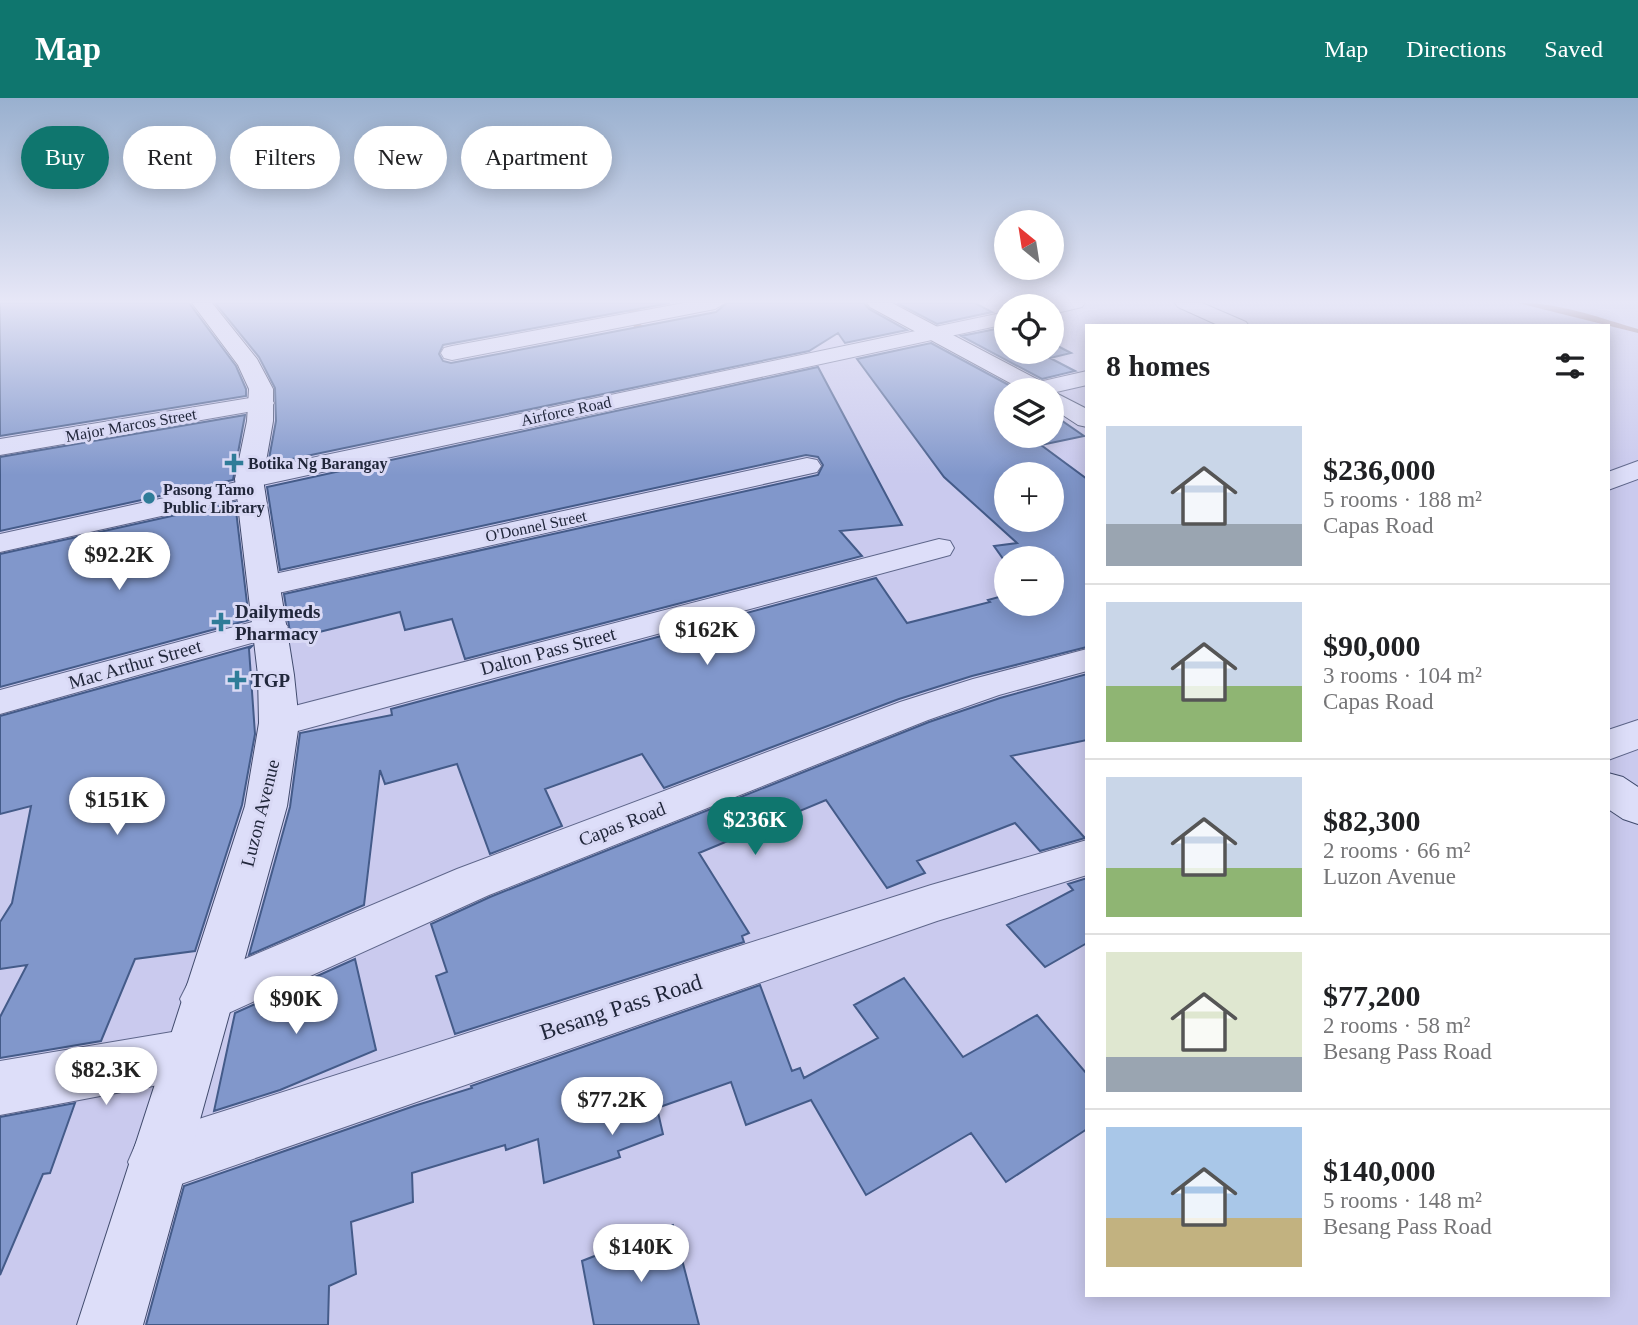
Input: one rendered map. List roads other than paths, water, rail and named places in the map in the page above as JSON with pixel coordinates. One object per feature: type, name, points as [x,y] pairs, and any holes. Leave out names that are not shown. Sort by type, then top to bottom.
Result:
[{"type":"street","name":"Luzon Avenue","points":[[110,1325],[266,806],[279,723],[268,606],[249,484],[262,403],[261,389],[246,360]]},
{"type":"street","name":"Airforce Road","points":[[0,543],[249,484],[811,360]]},
{"type":"street","points":[[985,360],[1017,378]]},
{"type":"street","points":[[1064,385],[1085,379]]},
{"type":"street","name":"Major Marcos Street","points":[[0,447],[262,403]]},
{"type":"street","points":[[1064,405],[1085,419]]},
{"type":"street","name":"O'Donnel Street","points":[[268,606],[807,466]]},
{"type":"street","name":"Dalton Pass Street","points":[[279,723],[939,548]]},
{"type":"street","name":"Mac Arthur Street","points":[[0,702],[268,606]]},
{"type":"street","name":"Capas Road","points":[[206,999],[473,882],[914,710],[1085,661]]},
{"type":"street","points":[[1610,745],[1638,733]]},
{"type":"street","points":[[1610,789],[1638,808]]},
{"type":"street","name":"Besang Pass Road","points":[[158,1163],[931,904],[1085,858]]},
{"type":"street","points":[[0,1088],[190,1054]]},
{"type":"place","name":"Botika Ng Barangay","points":[[234,463]]},
{"type":"place","name":"Pasong Tamo Public Library","points":[[149,498]]},
{"type":"place","name":"Dailymeds Pharmacy","points":[[221,622]]},
{"type":"place","name":"TGP","points":[[237,680]]}]
